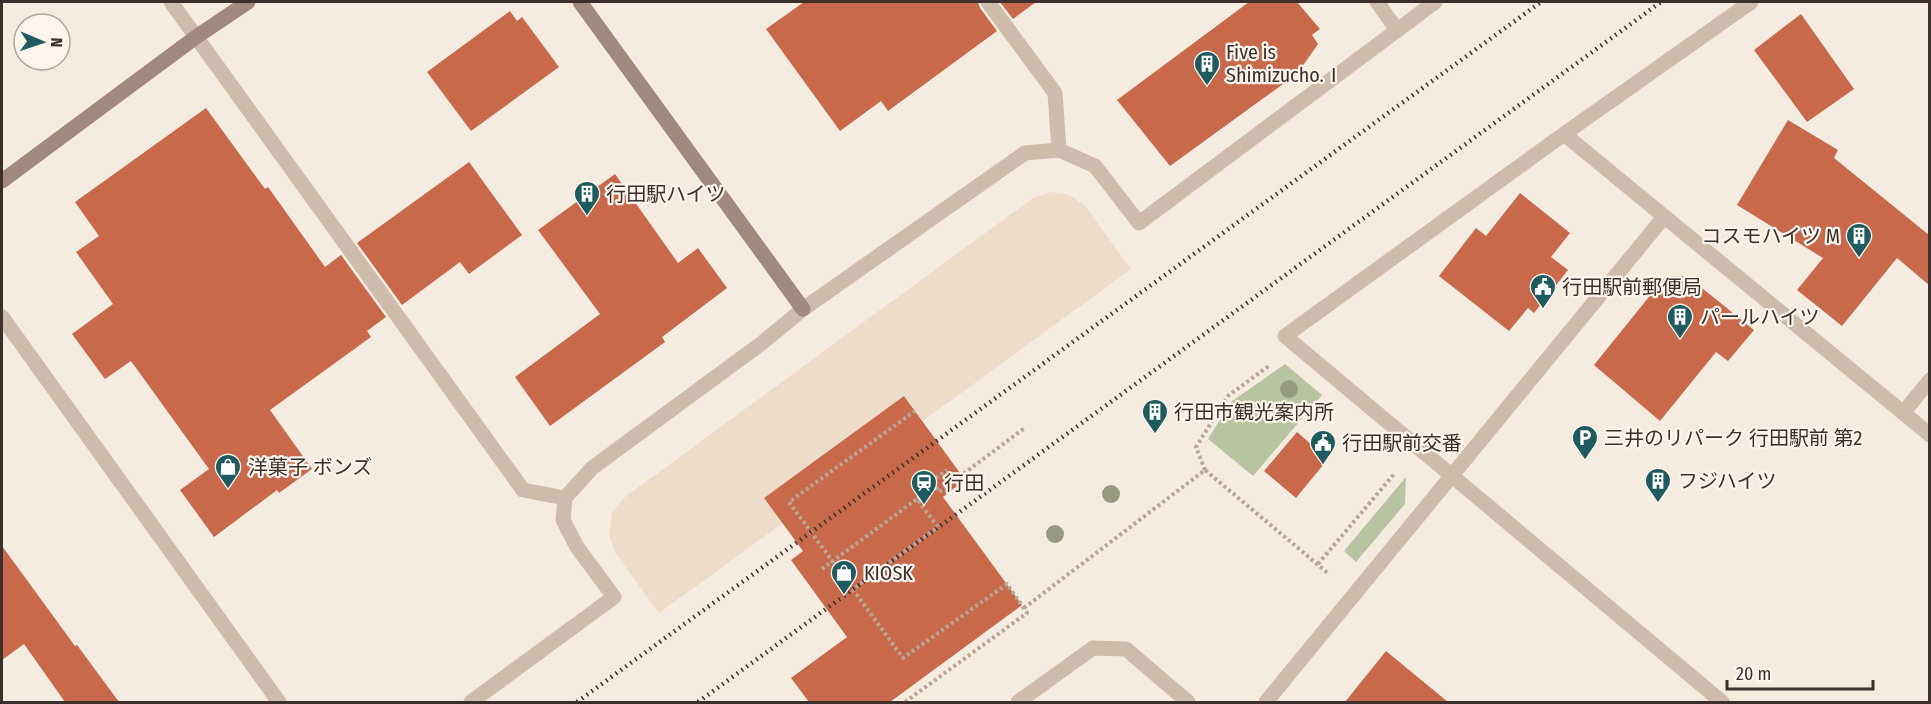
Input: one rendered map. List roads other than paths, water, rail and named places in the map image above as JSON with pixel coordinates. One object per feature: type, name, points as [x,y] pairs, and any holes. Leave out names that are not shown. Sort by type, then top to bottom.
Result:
[{"type":"street","points":[[171,2],[523,490],[565,498]]},
{"type":"street","points":[[2,182],[196,37],[248,2]]},
{"type":"street","points":[[580,2],[803,309]]},
{"type":"street","points":[[988,2],[1054,93],[1059,150]]},
{"type":"street","points":[[1377,2],[1397,30]]},
{"type":"street","points":[[471,702],[614,597],[577,547],[563,520],[565,498],[592,468],[762,343],[803,309],[1025,153],[1059,150],[1095,166],[1139,223],[1435,2]]},
{"type":"street","points":[[1722,702],[1285,336],[1751,2]]},
{"type":"street","points":[[1564,134],[1929,435]]},
{"type":"street","points":[[1266,702],[1664,217]]},
{"type":"street","points":[[2,317],[279,702]]},
{"type":"street","points":[[1903,413],[1929,380]]},
{"type":"street","points":[[1018,702],[1093,648],[1126,649],[1188,702]]},
{"type":"railway","points":[[577,702],[1541,2]]},
{"type":"railway","points":[[698,702],[1661,2]]},
{"type":"place","name":"Five is Shimizucho.Ⅰ","points":[[1207,87]]},
{"type":"place","name":"行田駅ハイツ","points":[[587,217]]},
{"type":"place","name":"コスモハイツ M","points":[[1859,259]]},
{"type":"place","name":"行田駅前郵便局","points":[[1543,310]]},
{"type":"place","name":"パールハイツ","points":[[1680,340]]},
{"type":"place","name":"行田市観光案内所","points":[[1155,435]]},
{"type":"place","name":"三井のリパーク 行田駅前 第2","points":[[1585,461]]},
{"type":"place","name":"行田駅前交番","points":[[1323,466]]},
{"type":"place","name":"洋菓子 ボンズ","points":[[228,490]]},
{"type":"place","name":"フジハイツ","points":[[1658,504]]},
{"type":"place","name":"行田","points":[[924,506]]},
{"type":"place","name":"KIOSK","points":[[844,596]]}]
